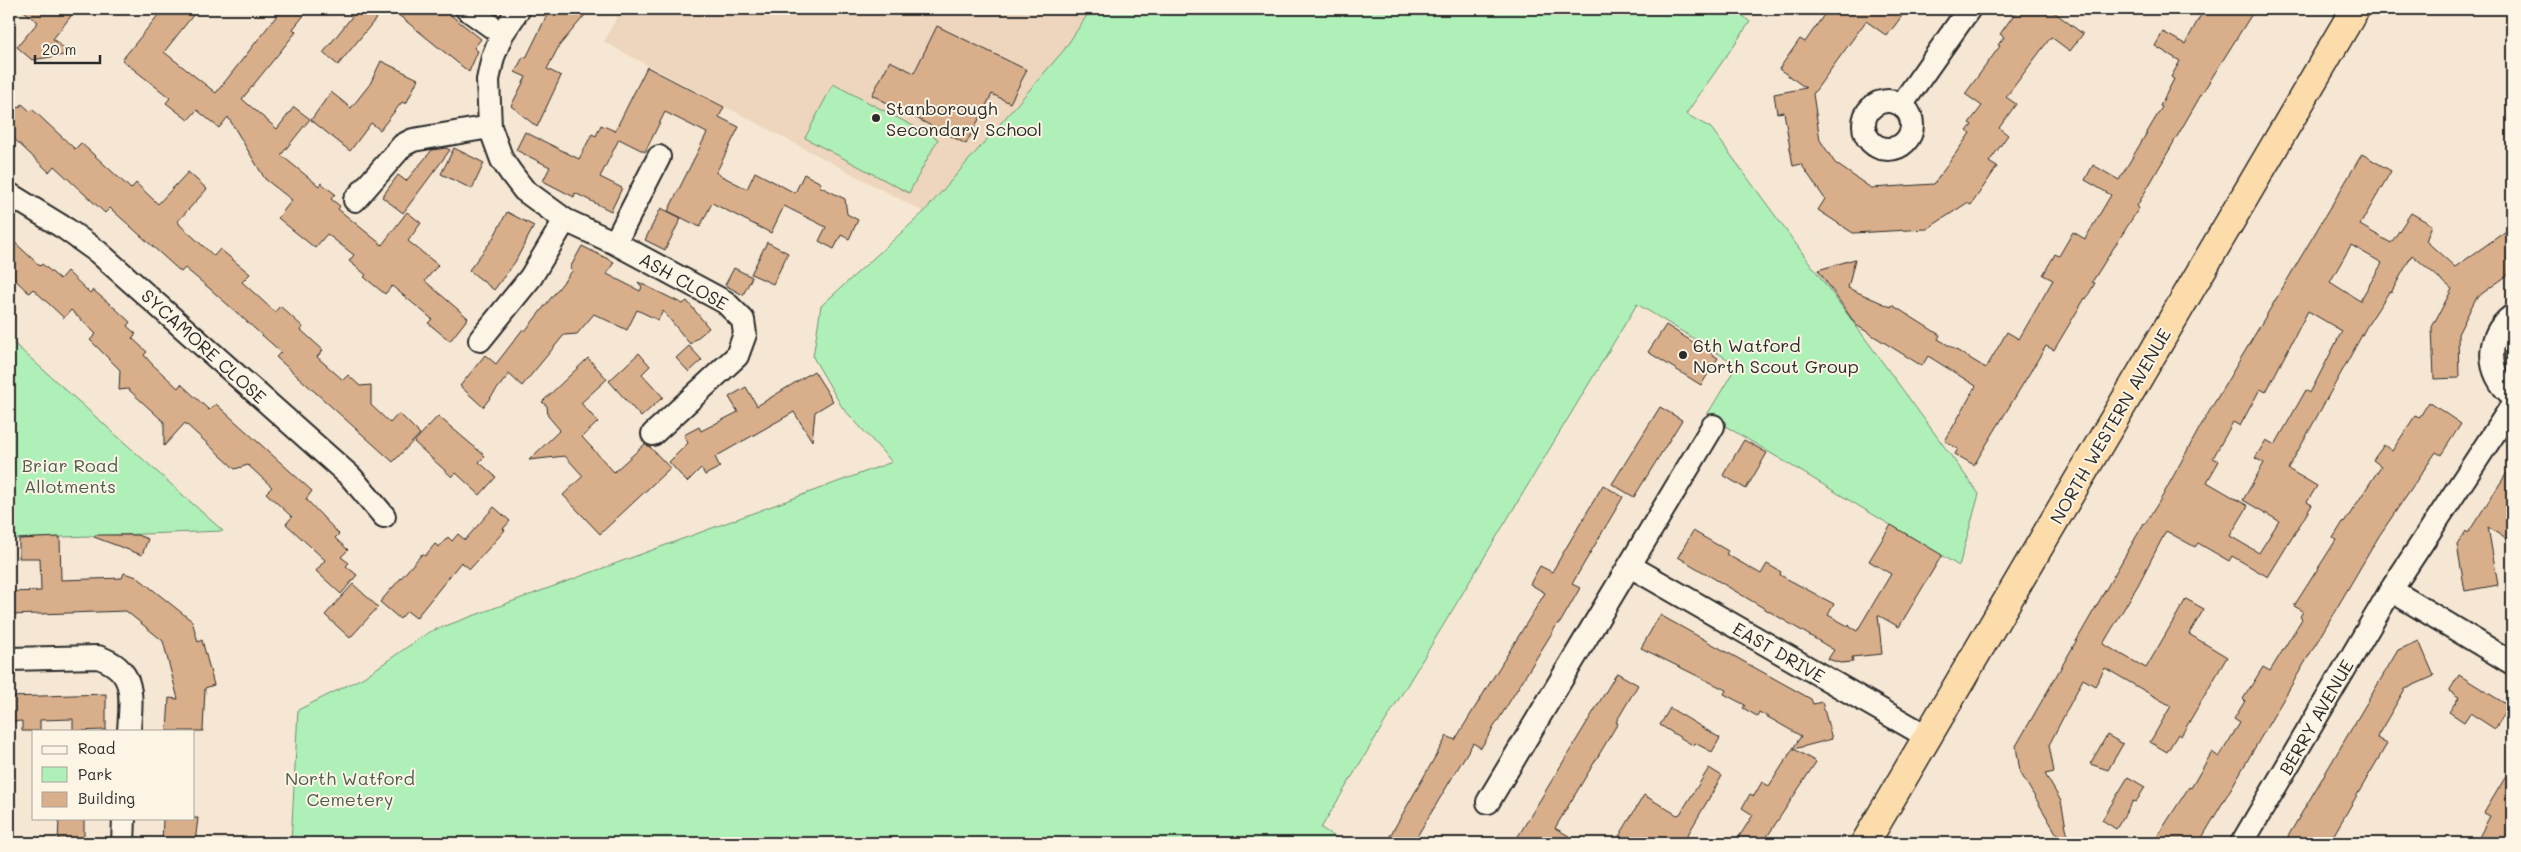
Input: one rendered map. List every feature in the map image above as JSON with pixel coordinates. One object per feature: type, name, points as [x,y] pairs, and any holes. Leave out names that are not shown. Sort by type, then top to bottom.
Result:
[{"type":"highway","name":"NORTH WESTERN AVENUE","points":[[1865,843],[2355,9]]},
{"type":"street","points":[[467,9],[502,34]]},
{"type":"street","name":"ASH CLOSE","points":[[519,9],[502,34],[493,57],[488,80],[490,127],[502,160],[524,190],[565,220],[615,243],[726,302],[743,320],[745,334],[737,356],[653,434]]},
{"type":"street","points":[[1902,104],[1969,9]]},
{"type":"street","points":[[355,200],[403,145],[413,140],[490,127]]},
{"type":"street","points":[[615,243],[659,157]]},
{"type":"street","name":"SYCAMORE CLOSE","points":[[9,194],[66,229],[98,252],[351,477],[384,516]]},
{"type":"street","points":[[480,340],[531,277],[565,220]]},
{"type":"street","points":[[2512,316],[2498,330],[2492,347],[2492,364],[2495,374],[2504,388],[2512,395]]},
{"type":"street","name":"BERRY AVENUE","points":[[2242,843],[2390,590],[2512,406]]},
{"type":"street","points":[[1488,802],[1713,426]]},
{"type":"street","name":"EAST DRIVE","points":[[1630,566],[1928,737]]},
{"type":"street","points":[[2390,590],[2512,663]]},
{"type":"street","points":[[9,659],[98,658],[115,665],[128,680],[131,690],[129,730]]},
{"type":"street","points":[[123,843],[124,820]]},
{"type":"shaded area","name":"Stanborough Secondary School","points":[[621,9],[1091,9],[1064,50],[924,212],[604,42]]},
{"type":"green space","name":"North Watford Cemetery","points":[[1091,9],[1735,9],[1750,22],[1686,114],[1711,128],[1979,494],[1959,566],[1707,415],[1737,365],[1637,304],[1321,828],[1345,843],[291,843],[298,710],[364,677],[429,632],[892,462],[842,407],[813,357],[821,306],[924,212],[1064,50]]},
{"type":"green space","points":[[833,84],[938,139],[909,193],[805,138]]},
{"type":"green space","points":[[2512,337],[2512,375],[2506,358]]},
{"type":"green space","name":"Briar Road Allotments","points":[[9,339],[223,531],[9,539]]},
{"type":"building","points":[[21,9],[62,9],[71,16],[53,39],[71,54],[32,60],[17,47],[38,22]]},
{"type":"building","points":[[163,9],[198,9],[164,52],[216,93],[282,9],[309,9],[293,29],[296,32],[242,99],[277,129],[294,107],[310,119],[281,155],[319,186],[321,183],[335,194],[331,199],[340,206],[338,209],[382,245],[407,212],[421,223],[408,241],[438,265],[425,281],[468,318],[450,341],[428,323],[432,319],[392,286],[385,294],[364,277],[366,275],[349,261],[354,255],[327,234],[315,248],[278,218],[292,200],[265,179],[228,117],[219,128],[197,110],[188,120],[166,103],[170,98],[122,60]]},
{"type":"building","points":[[358,9],[384,9],[338,65],[323,53]]},
{"type":"building","points":[[391,9],[443,9],[481,39],[474,48],[478,51],[469,72]]},
{"type":"building","points":[[550,9],[590,9],[559,46],[547,69],[561,76],[537,127],[511,106],[526,77],[515,72],[523,57],[526,58]]},
{"type":"building","points":[[1828,9],[1907,9],[1887,36],[1866,21],[1813,94],[1820,140],[1835,163],[1871,188],[1934,184],[1970,133],[1967,131],[1972,125],[1969,123],[1982,106],[1965,94],[2000,46],[1998,45],[2004,37],[2000,34],[2018,9],[2050,9],[2083,34],[2070,51],[2051,37],[2006,97],[2016,104],[1999,128],[2008,135],[1989,162],[1997,167],[1971,205],[1967,203],[1927,229],[1853,233],[1818,210],[1825,199],[1801,164],[1793,166],[1784,112],[1777,113],[1774,94],[1806,88],[1779,69],[1800,39],[1805,42]]},
{"type":"building","points":[[2204,9],[2255,9],[2201,95],[2137,206],[2139,208],[2092,282],[2095,283],[2086,299],[2054,350],[2046,346],[1974,465],[1955,454],[1958,449],[1945,441],[1976,386],[1928,356],[1922,366],[1856,325],[1818,270],[1855,259],[1848,288],[1891,307],[1892,305],[1940,335],[1938,339],[1986,368],[2007,332],[2019,339],[2053,280],[2043,275],[2055,254],[2059,256],[2073,232],[2085,239],[2111,195],[2085,180],[2093,165],[2119,180],[2162,107],[2160,106],[2174,79],[2171,77],[2180,61],[2155,46],[2163,32],[2185,44]]},
{"type":"building","points":[[937,26],[1027,70],[1010,103],[992,94],[966,144],[872,95],[890,61],[914,73]]},
{"type":"building","points":[[381,61],[418,79],[406,104],[402,102],[380,130],[371,123],[350,151],[311,120],[331,92],[351,108],[370,84]]},
{"type":"building","points":[[647,67],[724,107],[719,117],[739,127],[716,173],[747,189],[755,172],[795,193],[804,174],[821,183],[819,186],[845,199],[847,214],[858,220],[849,239],[841,235],[834,249],[819,241],[826,227],[784,206],[771,233],[712,203],[700,227],[668,211],[707,133],[665,112],[645,152],[619,139],[600,177],[622,188],[611,211],[575,193],[574,197],[543,181],[550,167],[516,150],[525,132],[579,159],[592,134],[596,136],[601,125],[615,131]]},
{"type":"building","points":[[9,99],[19,108],[22,104],[30,111],[32,109],[75,149],[81,143],[131,189],[136,183],[158,204],[188,172],[207,189],[178,221],[180,225],[214,256],[220,249],[250,274],[242,282],[275,312],[280,306],[303,327],[301,330],[323,350],[317,357],[343,380],[348,375],[360,386],[371,385],[371,405],[390,423],[399,413],[420,434],[393,462],[276,357],[281,352],[209,288],[185,268],[181,272],[110,208],[105,213],[54,166],[49,172],[9,134]]},
{"type":"building","points":[[446,148],[450,150],[403,213],[382,197],[398,175],[406,181],[432,150]]},
{"type":"building","points":[[454,148],[484,163],[472,189],[441,174]]},
{"type":"building","points":[[2362,154],[2391,171],[2360,225],[2391,243],[2411,213],[2432,225],[2426,241],[2455,267],[2512,227],[2512,272],[2476,298],[2458,334],[2459,378],[2434,379],[2432,327],[2452,289],[2412,255],[2391,293],[2389,292],[2367,326],[2288,469],[2317,486],[2307,502],[2312,505],[2268,577],[2232,556],[2229,561],[2198,543],[2195,547],[2166,531],[2138,585],[2103,644],[2146,668],[2186,599],[2204,609],[2189,634],[2227,657],[2181,736],[2178,734],[2167,752],[2150,742],[2171,706],[2105,668],[2095,686],[2083,679],[2049,745],[2054,772],[2045,774],[2061,801],[2069,843],[2062,843],[2020,772],[2016,746],[2144,523],[2162,497],[2200,427]],"holes":[[[2351,245],[2382,263],[2360,301],[2330,282]],[[2308,311],[2342,331],[2310,393],[2306,390],[2275,445],[2266,440],[2255,458],[2264,463],[2243,500],[2279,521],[2259,553],[2230,536],[2248,506],[2207,482],[2219,461],[2213,458],[2233,422],[2240,426],[2260,389],[2266,392]]]},
{"type":"building","points":[[661,208],[681,218],[665,250],[645,240]]},
{"type":"building","points":[[507,212],[534,226],[515,262],[494,290],[469,270],[492,240]]},
{"type":"building","points":[[9,237],[40,266],[42,264],[60,279],[67,271],[90,293],[93,290],[117,310],[130,322],[127,326],[136,334],[132,338],[147,352],[144,355],[152,364],[178,388],[181,384],[209,410],[216,404],[312,491],[306,499],[339,534],[335,538],[348,550],[341,557],[349,563],[346,566],[357,575],[341,594],[316,571],[325,560],[286,524],[292,517],[266,493],[272,487],[248,465],[235,469],[185,423],[164,446],[164,422],[128,389],[119,390],[120,370],[90,340],[96,334],[71,310],[64,318],[33,289],[29,293],[9,274]]},
{"type":"building","points":[[767,242],[788,253],[773,284],[751,274]]},
{"type":"building","points":[[582,246],[614,262],[607,274],[640,291],[642,287],[638,282],[683,304],[687,301],[709,328],[690,344],[663,311],[658,320],[637,310],[627,330],[594,314],[577,334],[564,335],[522,386],[509,374],[483,407],[460,386],[485,355],[496,364],[523,329],[525,331],[573,270],[570,268]]},
{"type":"building","points":[[734,268],[752,277],[743,295],[725,285]]},
{"type":"building","name":"6th Watford North Scout Group","points":[[1666,325],[1718,358],[1701,385],[1648,352]]},
{"type":"building","points":[[689,346],[702,360],[689,372],[676,358]]},
{"type":"building","points":[[639,353],[650,366],[642,374],[663,397],[641,417],[609,381]]},
{"type":"building","points":[[588,358],[607,379],[581,403],[598,422],[582,437],[614,472],[645,444],[670,468],[600,534],[563,495],[583,476],[565,456],[529,460],[560,430],[548,416],[547,406],[542,402]]},
{"type":"building","points":[[814,371],[833,401],[815,412],[812,441],[794,412],[715,457],[720,467],[705,475],[701,468],[687,482],[669,462],[688,443],[684,435],[699,427],[701,431],[738,412],[729,397],[746,387],[757,406]]},
{"type":"building","points":[[2429,402],[2461,424],[2441,455],[2436,452],[2379,536],[2199,843],[2153,843],[2189,787],[2191,788],[2212,752],[2219,757],[2240,723],[2234,719],[2245,701],[2243,699],[2263,667],[2270,671],[2302,619],[2300,617],[2303,611],[2294,606],[2336,540],[2333,538],[2381,466],[2373,460],[2384,445],[2392,451],[2415,416],[2419,418]]},
{"type":"building","points":[[1660,407],[1682,420],[1634,497],[1612,484]]},
{"type":"building","points":[[438,416],[485,456],[479,462],[496,477],[480,495],[456,473],[452,477],[414,442]]},
{"type":"building","points":[[1744,440],[1767,453],[1746,489],[1723,475]]},
{"type":"building","points":[[2512,465],[2512,543],[2488,527],[2498,585],[2465,591],[2457,545],[2466,531],[2468,533]]},
{"type":"building","points":[[1603,485],[1623,497],[1572,584],[1580,588],[1560,623],[1558,623],[1481,748],[1473,743],[1413,843],[1386,843],[1447,736],[1455,740],[1545,593],[1530,584],[1540,566],[1552,572]]},
{"type":"building","points":[[494,507],[510,521],[503,529],[505,530],[470,569],[461,562],[416,618],[407,611],[400,619],[380,602],[422,554],[425,556],[435,544],[439,547],[448,537],[452,541],[458,534],[465,540]]},
{"type":"building","points":[[1891,525],[1942,555],[1899,627],[1878,615],[1882,654],[1852,657],[1853,662],[1840,663],[1828,659],[1834,650],[1678,557],[1693,531],[1728,551],[1726,554],[1761,574],[1767,564],[1781,572],[1780,575],[1834,604],[1828,615],[1848,626],[1849,624],[1850,627],[1857,631],[1891,574],[1869,561]]},
{"type":"building","points":[[95,535],[137,535],[148,539],[142,555],[94,537]]},
{"type":"building","points":[[60,537],[61,580],[122,578],[124,573],[137,577],[192,621],[198,642],[202,640],[214,685],[205,688],[203,731],[167,730],[169,698],[178,699],[163,641],[126,611],[9,615],[9,592],[41,591],[40,558],[19,558],[19,539]]},
{"type":"building","points":[[353,584],[378,607],[350,638],[325,615]]},
{"type":"building","points":[[1660,615],[1811,699],[1813,704],[1822,702],[1832,739],[1794,749],[1816,762],[1763,843],[1735,843],[1753,815],[1742,808],[1750,794],[1754,796],[1762,782],[1769,786],[1801,736],[1759,712],[1757,716],[1743,708],[1745,705],[1724,694],[1726,690],[1641,648]]},
{"type":"building","points":[[2419,641],[2434,676],[2405,689],[2377,738],[2387,744],[2329,843],[2284,843],[2398,650]]},
{"type":"building","points":[[1617,673],[1638,685],[1616,722],[1618,723],[1555,828],[1581,843],[1514,843]]},
{"type":"building","points":[[2459,675],[2509,706],[2495,729],[2470,713],[2464,722],[2449,712],[2459,697],[2449,691]]},
{"type":"building","points":[[106,694],[106,730],[73,730],[73,719],[40,720],[40,730],[22,731],[22,721],[9,722],[9,697]]},
{"type":"building","points":[[1670,708],[1720,738],[1712,752],[1695,743],[1694,746],[1660,725]]},
{"type":"building","points":[[2107,735],[2123,744],[2108,770],[2090,764]]},
{"type":"building","points":[[2512,766],[2512,843],[2476,843],[2490,816],[2484,813]]},
{"type":"building","points":[[1709,768],[1722,776],[1683,843],[1615,843],[1644,795],[1677,815],[1680,814]]},
{"type":"building","points":[[2128,777],[2145,787],[2136,802],[2133,801],[2116,829],[2102,820]]},
{"type":"building","points":[[195,818],[198,818],[195,843],[162,843],[163,820],[195,820]]},
{"type":"building","points":[[59,820],[84,820],[84,843],[58,843]]},
{"type":"place","name":"Stanborough Secondary School","points":[[876,118]]},
{"type":"place","name":"6th Watford North Scout Group","points":[[1683,355]]}]
